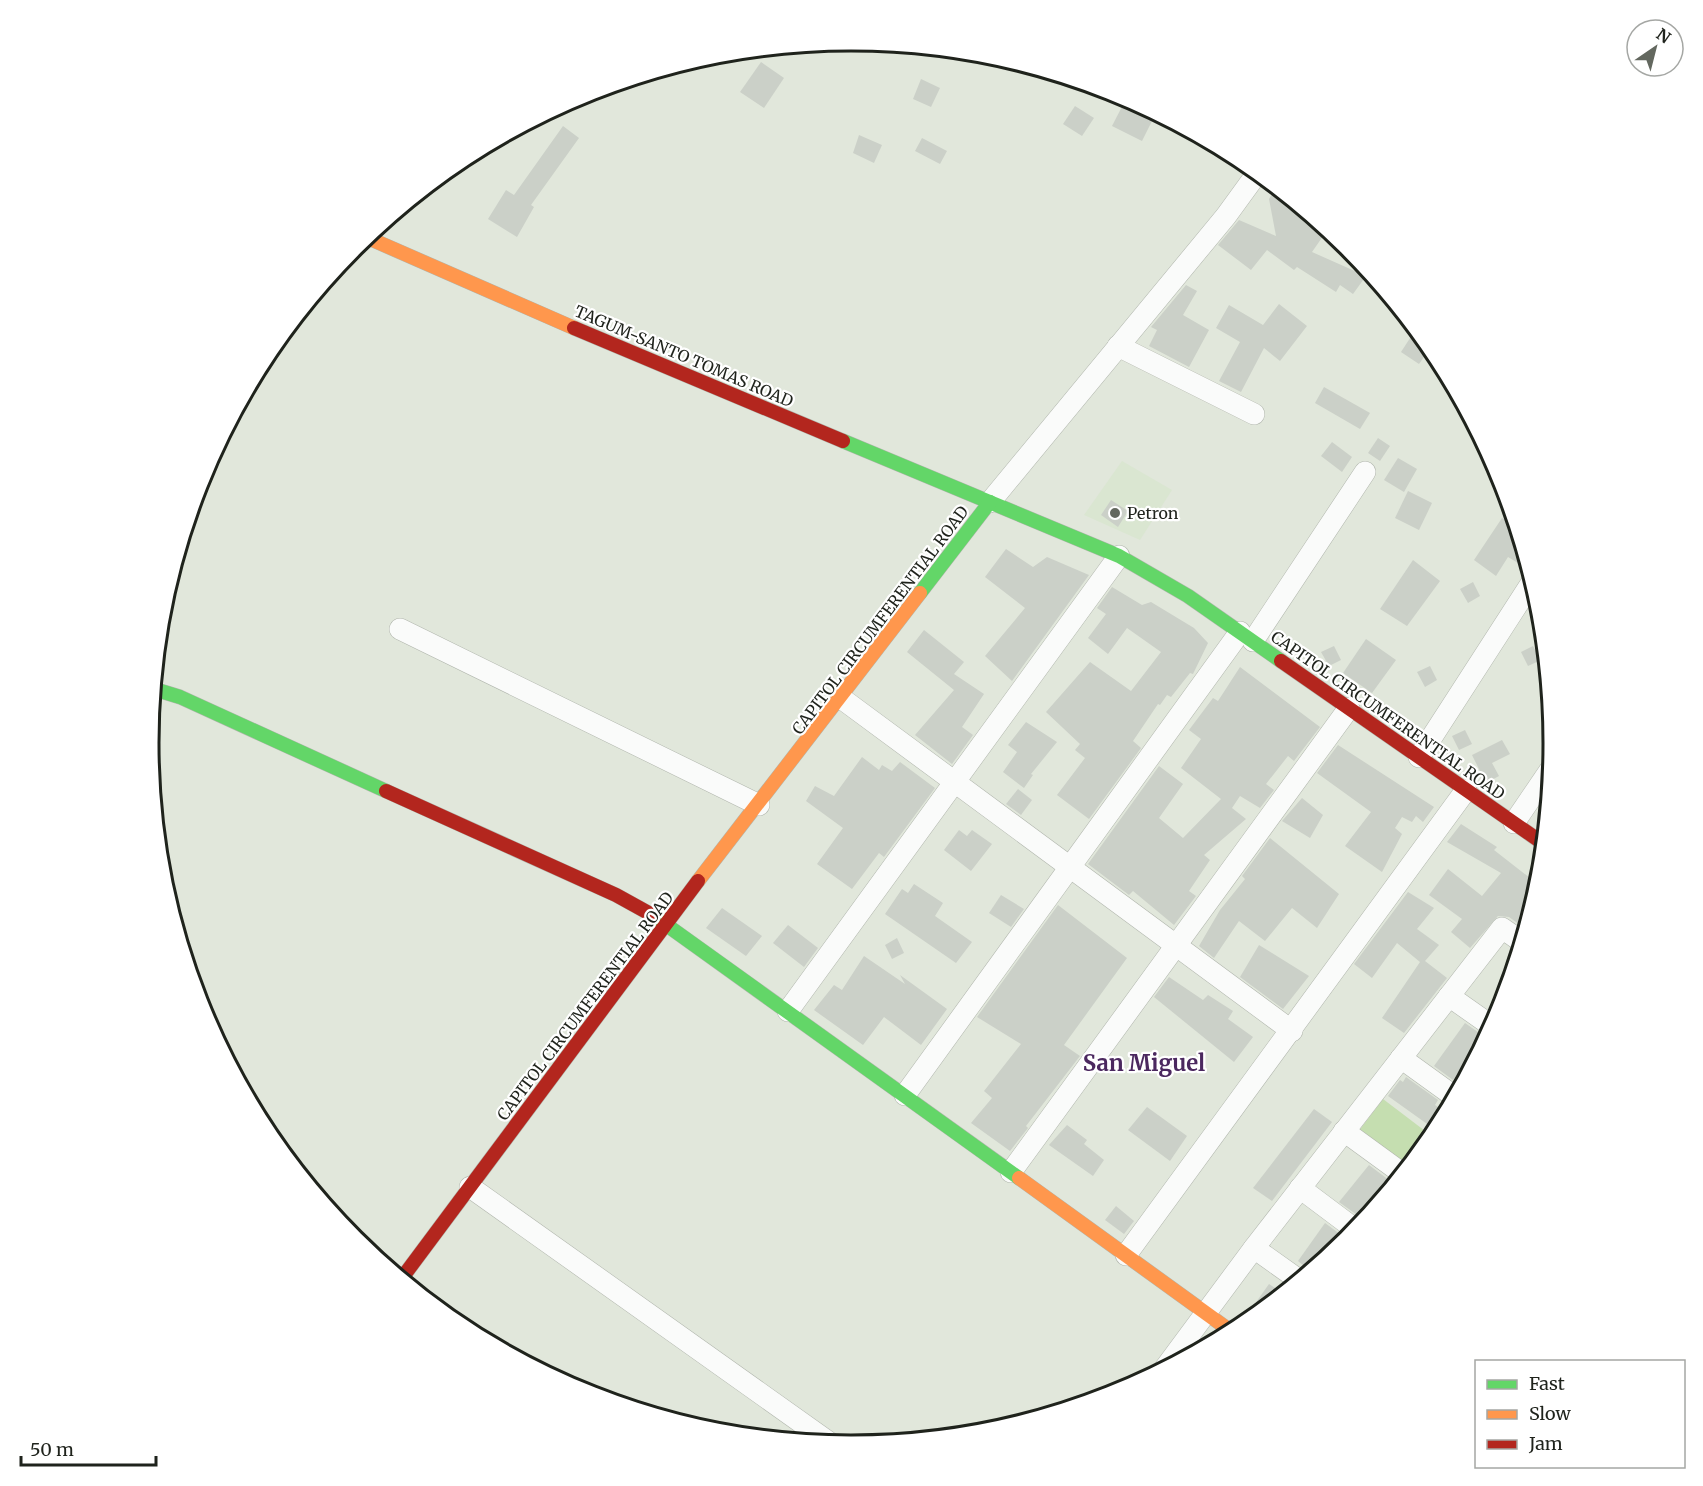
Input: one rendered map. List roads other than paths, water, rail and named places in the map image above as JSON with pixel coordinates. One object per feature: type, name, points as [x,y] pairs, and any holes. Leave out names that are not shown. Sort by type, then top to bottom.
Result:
[{"type":"main road","name":"TAGUM-SANTO TOMAS ROAD","points":[[376,241],[539,313],[990,502]]},
{"type":"main road","name":"CAPITOL CIRCUMFERENTIAL ROAD","points":[[406,1272],[666,923],[990,502],[1119,556],[1188,596],[1537,839]]},
{"type":"main road","points":[[162,691],[180,697],[616,895],[666,923],[1224,1326]]},
{"type":"street","points":[[990,502],[1226,216],[1252,180]]},
{"type":"street","points":[[1118,346],[1254,414]]},
{"type":"street","points":[[905,1095],[1070,866],[1246,637],[1365,472]]},
{"type":"street","points":[[788,1011],[1119,556]]},
{"type":"street","points":[[1419,756],[1526,591]]},
{"type":"street","points":[[400,629],[759,805]]},
{"type":"street","points":[[841,698],[1292,1030]]},
{"type":"street","points":[[1011,1172],[1178,946],[1349,708]]},
{"type":"street","points":[[1514,823],[1542,781]]},
{"type":"street","points":[[1126,1255],[1466,790]]},
{"type":"street","points":[[1175,1355],[1254,1248],[1502,928],[1515,937]]},
{"type":"street","points":[[1449,996],[1485,1021]]},
{"type":"street","points":[[1401,1058],[1449,1093]]},
{"type":"street","points":[[1344,1131],[1396,1170]]},
{"type":"street","points":[[470,1187],[818,1434]]},
{"type":"street","points":[[1300,1188],[1348,1224]]},
{"type":"street","points":[[1254,1248],[1293,1276]]},
{"type":"place","name":"Petron","points":[[1115,513]]},
{"type":"district","name":"San Miguel","points":[[1144,1063]]}]
